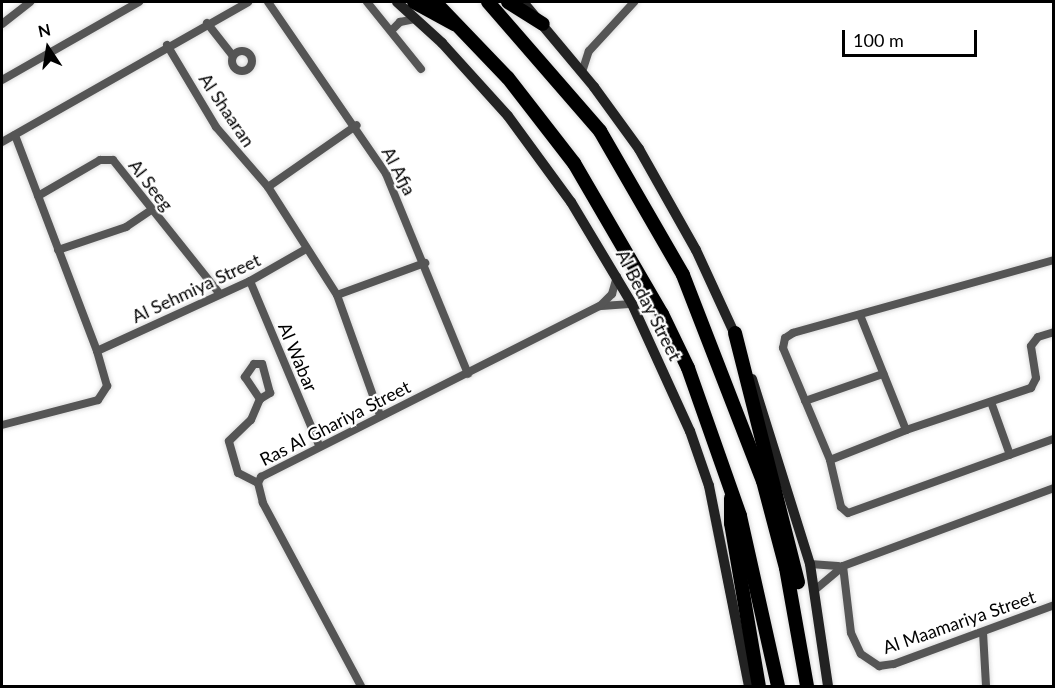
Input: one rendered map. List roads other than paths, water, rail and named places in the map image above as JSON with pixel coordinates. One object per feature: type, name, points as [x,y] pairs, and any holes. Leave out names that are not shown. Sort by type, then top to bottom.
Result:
[{"type":"highway","name":"Al Beday Street","points":[[435,2],[508,78],[542,122],[608,218],[675,339],[732,490],[759,588],[778,687]]},
{"type":"highway","points":[[488,2],[600,131],[683,275],[763,481],[786,568],[806,680]]},
{"type":"highway","points":[[507,2],[543,24]]},
{"type":"highway","points":[[405,3],[457,25]]},
{"type":"highway","points":[[735,333],[794,561],[804,612],[806,680]]},
{"type":"highway","points":[[732,490],[730,514],[759,687]]},
{"type":"main road","points":[[523,2],[621,121],[654,173],[696,250],[735,333],[777,448],[810,564],[816,589],[828,687]]},
{"type":"main road","name":"Al Beday Street","points":[[405,3],[416,19],[508,116],[571,202],[632,304],[685,421],[709,486],[749,687]]},
{"type":"street","points":[[2,24],[30,2]]},
{"type":"street","points":[[2,81],[139,2]]},
{"type":"street","points":[[2,142],[167,45],[248,2]]},
{"type":"street","name":"Al Afja","points":[[268,2],[357,125],[386,174],[425,263],[468,374]]},
{"type":"street","points":[[368,2],[393,29],[420,69]]},
{"type":"street","points":[[582,72],[589,51],[634,2]]},
{"type":"street","points":[[393,29],[400,22],[405,3]]},
{"type":"street","points":[[400,22],[416,19]]},
{"type":"street","points":[[207,23],[233,56]]},
{"type":"street","name":"Al Shaaran","points":[[167,45],[216,126],[268,187],[306,249],[338,295],[380,415]]},
{"type":"street","points":[[268,187],[357,125]]},
{"type":"street","points":[[2,422],[99,400],[105,393],[106,382],[97,351],[15,135]]},
{"type":"street","name":"Al Seeg","points":[[38,196],[106,159],[113,160],[220,294]]},
{"type":"street","points":[[58,250],[126,227],[151,210]]},
{"type":"street","name":"Al Sehmiya Street","points":[[97,351],[250,281],[306,249]]},
{"type":"street","points":[[1053,260],[785,338],[783,348],[830,460],[841,507],[851,514],[1053,439]]},
{"type":"street","points":[[338,295],[425,263]]},
{"type":"street","points":[[600,306],[612,294],[616,278]]},
{"type":"street","name":"Al Wabar","points":[[250,281],[320,445]]},
{"type":"street","name":"Ras Al Ghariya Street","points":[[361,687],[263,503],[258,483],[267,471],[468,374],[600,306],[632,304]]},
{"type":"street","points":[[860,315],[906,429]]},
{"type":"street","points":[[830,460],[906,429],[1031,388],[1036,378],[1031,346],[1038,337],[1053,332]]},
{"type":"street","points":[[258,483],[238,473],[230,441],[251,420],[260,399],[270,388],[262,364],[254,364],[245,377],[260,399]]},
{"type":"street","points":[[805,401],[883,374]]},
{"type":"street","points":[[991,402],[1010,455]]},
{"type":"street","points":[[816,589],[843,566],[1053,488]]},
{"type":"street","points":[[810,564],[843,566]]},
{"type":"street","name":"Al Maamariya Street","points":[[843,566],[851,633],[861,654],[869,662],[894,664],[983,633],[1053,605]]},
{"type":"street","points":[[983,633],[986,687]]}]
